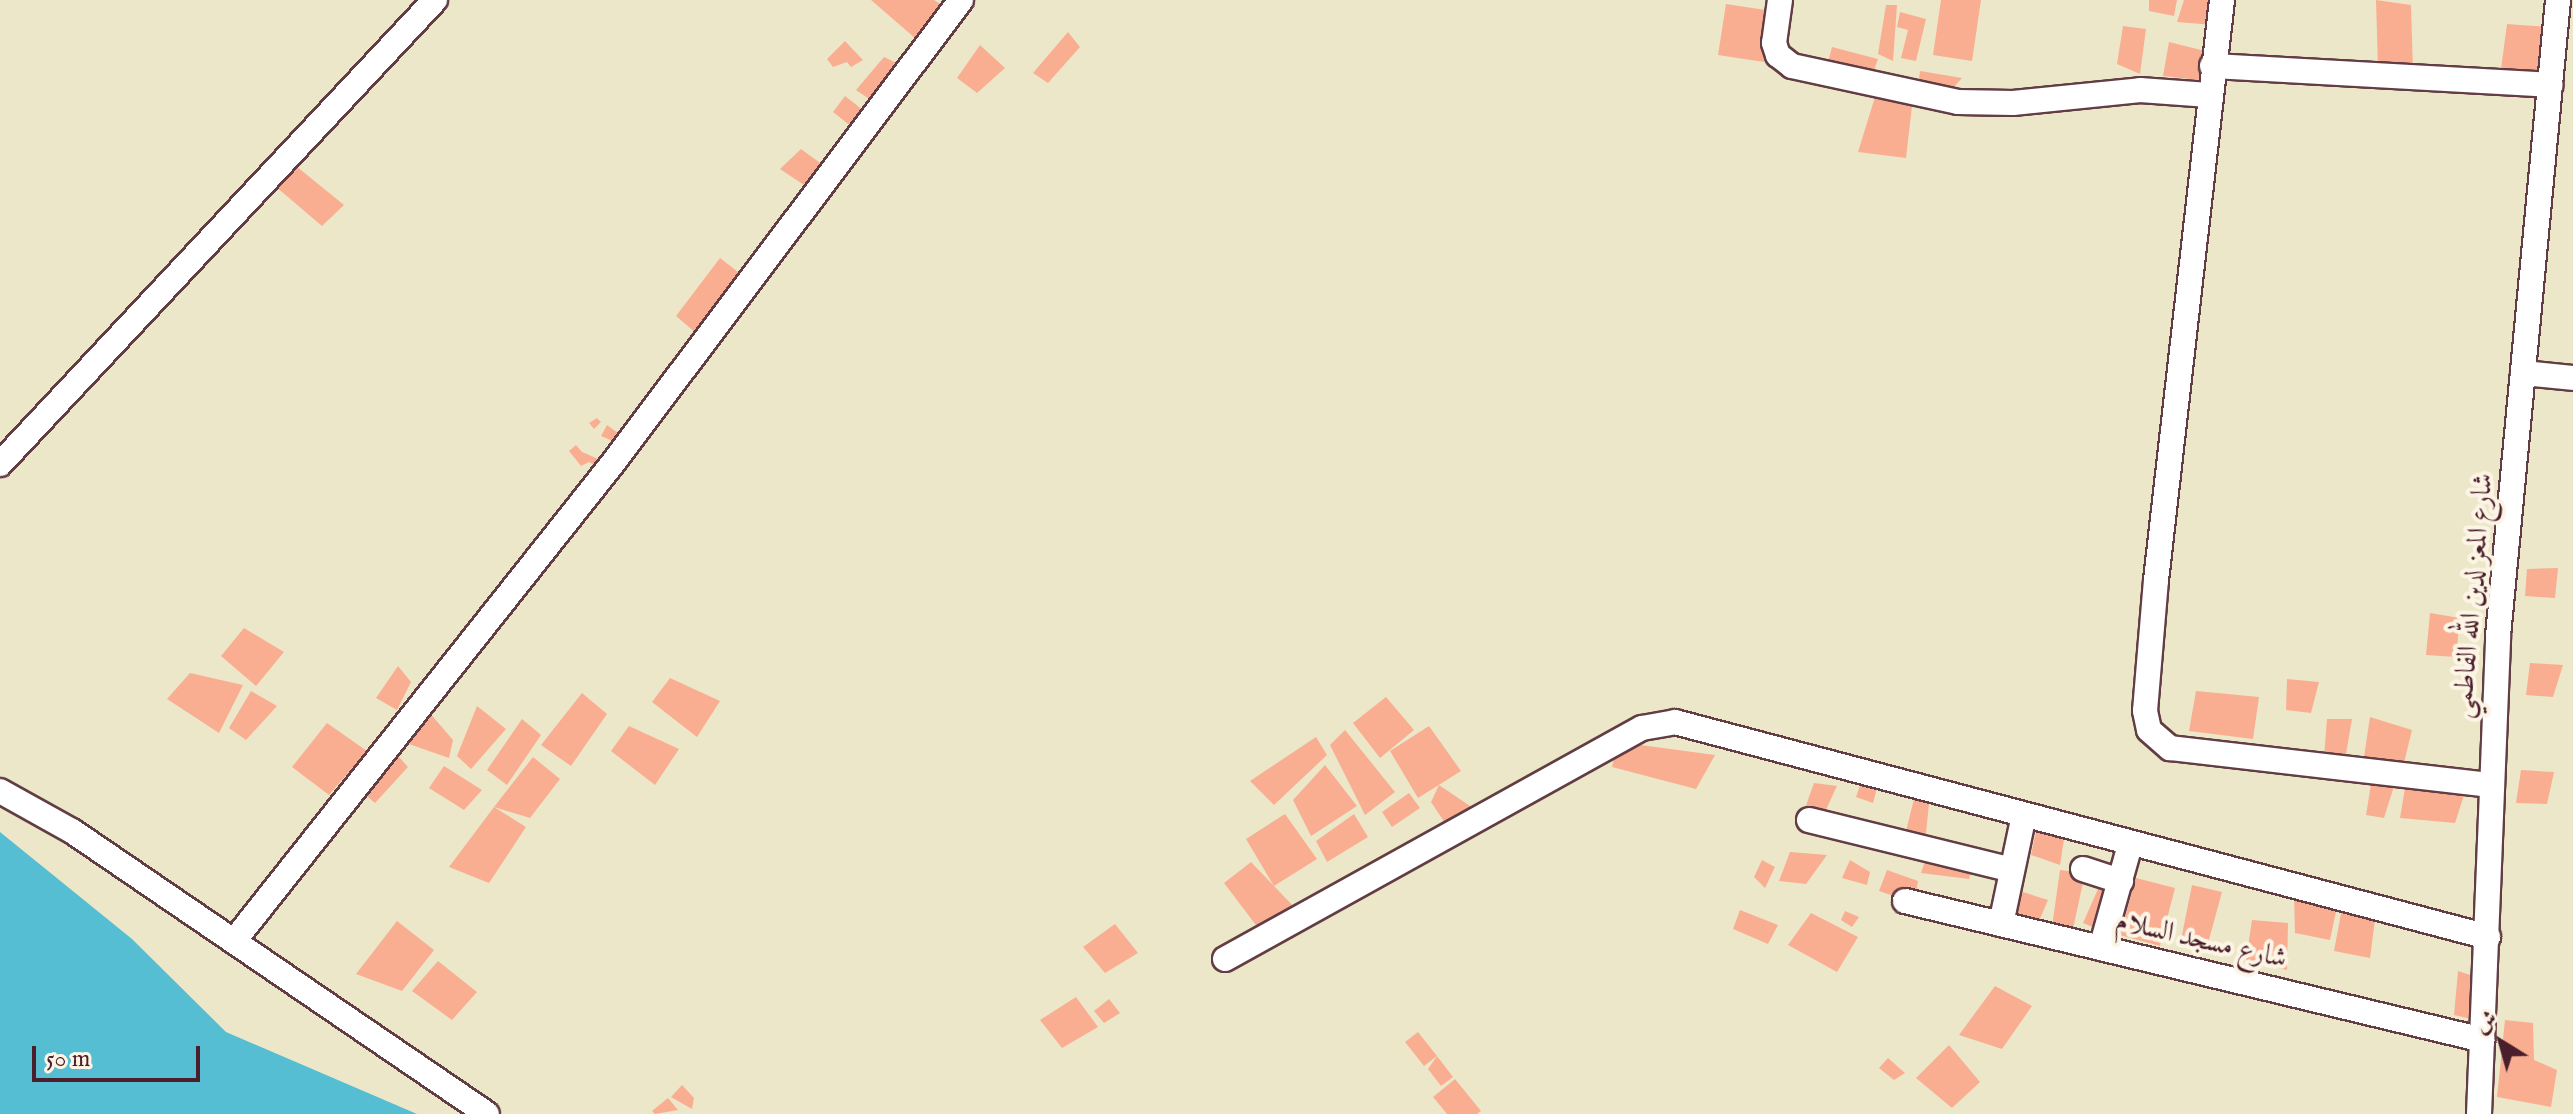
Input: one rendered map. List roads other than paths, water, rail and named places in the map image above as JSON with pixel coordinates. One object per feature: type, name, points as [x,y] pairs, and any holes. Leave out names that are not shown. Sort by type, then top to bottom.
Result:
[{"type":"street","points":[[0,464],[435,0]]},
{"type":"street","points":[[234,941],[613,463],[961,0]]},
{"type":"street","points":[[1780,0],[1774,43],[1778,55],[1792,66],[1958,102],[2013,103],[2113,91],[2209,95]]},
{"type":"street","points":[[2222,0],[2212,66],[2155,595],[2145,711],[2149,730],[2170,748],[2490,785]]},
{"type":"street","name":"شارع المعز لدين الله الفاطمي","points":[[2479,1114],[2488,937],[2490,785],[2523,373],[2558,0]]},
{"type":"street","points":[[2212,66],[2550,85]]},
{"type":"street","points":[[2523,373],[2573,378]]},
{"type":"street","points":[[1225,959],[1657,724],[1699,726],[2130,845],[2488,937]]},
{"type":"street","points":[[0,791],[72,831],[487,1114]]},
{"type":"street","points":[[2001,924],[2024,815]]},
{"type":"street","points":[[1809,820],[2012,870]]},
{"type":"street","points":[[2101,948],[2130,845]]},
{"type":"street","points":[[2083,869],[2121,881]]},
{"type":"street","name":"شارع مسجد السلام","points":[[1905,901],[2483,1040]]},
{"type":"water","points":[[0,832],[132,939],[226,1032],[417,1114],[0,1114]]}]
